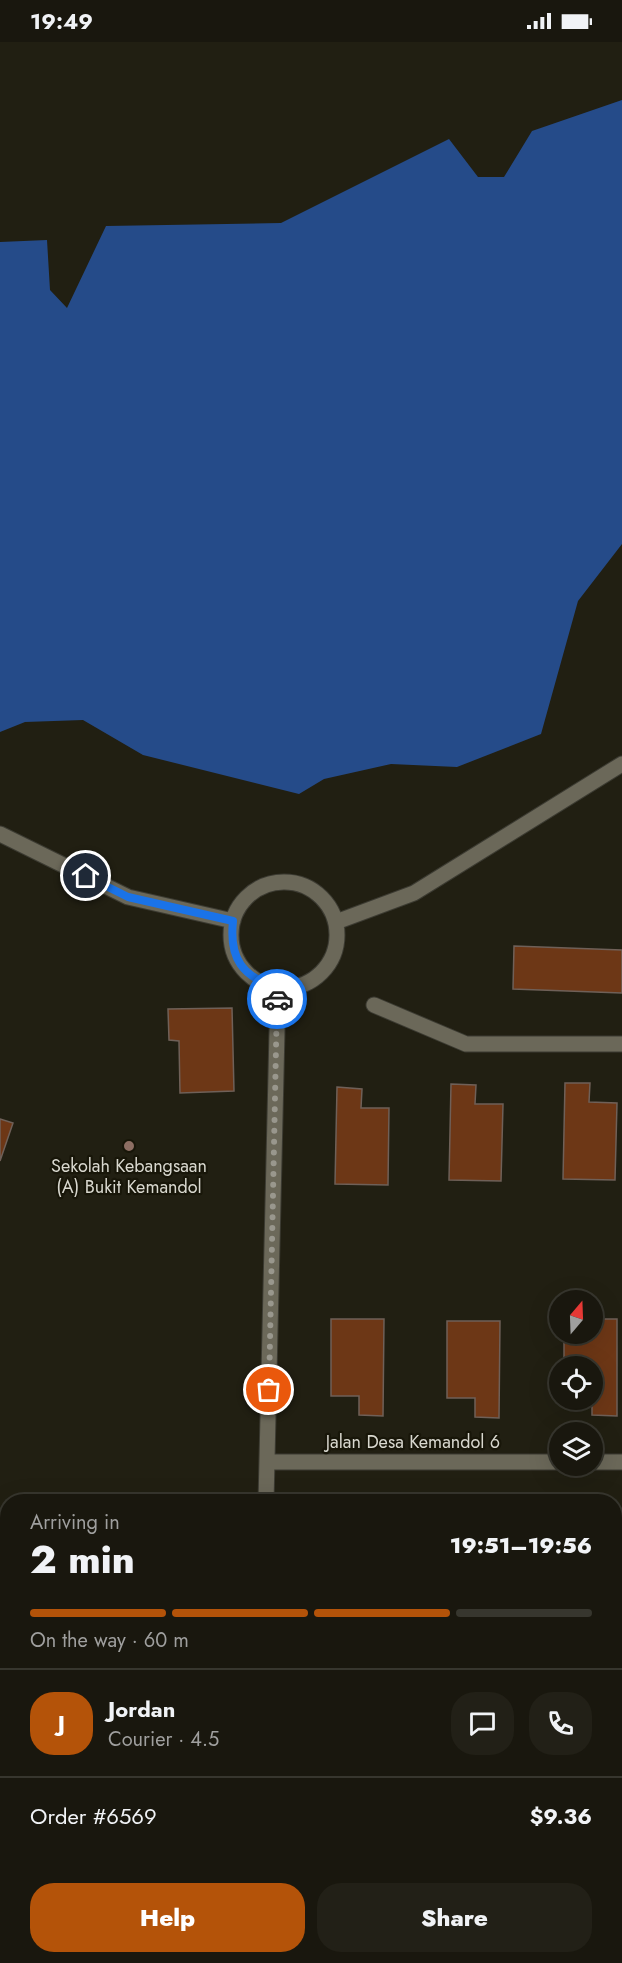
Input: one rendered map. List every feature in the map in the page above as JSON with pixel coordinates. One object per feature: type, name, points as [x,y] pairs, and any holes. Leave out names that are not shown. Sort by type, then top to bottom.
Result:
[{"type":"street","points":[[336,922],[414,893],[622,764]]},
{"type":"street","points":[[0,834],[128,897],[233,921]]},
{"type":"street","points":[[285,882],[302,885],[317,894],[329,906],[336,922],[338,939],[334,956],[324,971],[311,981],[295,987],[278,988],[260,983],[246,972],[235,957],[231,939],[233,921],[240,905],[252,893],[267,885],[285,882]]},
{"type":"street","points":[[266,1494],[278,988]]},
{"type":"street","points":[[374,1005],[466,1044],[622,1044]]},
{"type":"street","name":"Jalan Desa Kemandol 6","points":[[267,1461],[549,1462]]},
{"type":"street","points":[[603,1462],[622,1462]]},
{"type":"water","points":[[622,100],[622,544],[578,601],[541,734],[457,767],[391,764],[324,779],[299,794],[143,755],[83,720],[25,722],[0,732],[0,242],[47,240],[50,290],[67,308],[106,226],[281,223],[449,139],[478,177],[504,177],[532,131]]},
{"type":"building","points":[[514,946],[622,950],[622,993],[513,989]]},
{"type":"building","points":[[232,1008],[234,1091],[180,1093],[179,1041],[169,1040],[168,1009]]},
{"type":"building","points":[[565,1083],[590,1083],[589,1102],[617,1103],[615,1180],[563,1179]]},
{"type":"building","points":[[451,1084],[476,1085],[475,1104],[503,1104],[501,1181],[449,1180]]},
{"type":"building","points":[[337,1087],[362,1089],[361,1108],[389,1108],[388,1185],[335,1184]]},
{"type":"building","points":[[0,1119],[13,1123],[0,1161]]},
{"type":"building","points":[[331,1319],[384,1319],[383,1416],[359,1415],[359,1396],[331,1396]]},
{"type":"building","points":[[603,1319],[617,1319],[617,1416],[592,1415],[592,1410],[603,1410],[603,1356],[564,1356],[564,1344],[603,1344]]},
{"type":"building","points":[[447,1321],[500,1321],[499,1418],[475,1417],[475,1398],[447,1398]]},
{"type":"way so far","points":[[269,1390],[277,999]]},
{"type":"place","name":"Sekolah Kebangsaan (A) Bukit Kemandol","points":[[129,1146]]},
{"type":"route","points":[[86,876],[128,897],[233,921],[231,939],[235,957],[246,972],[260,983],[278,988],[277,999]]}]
